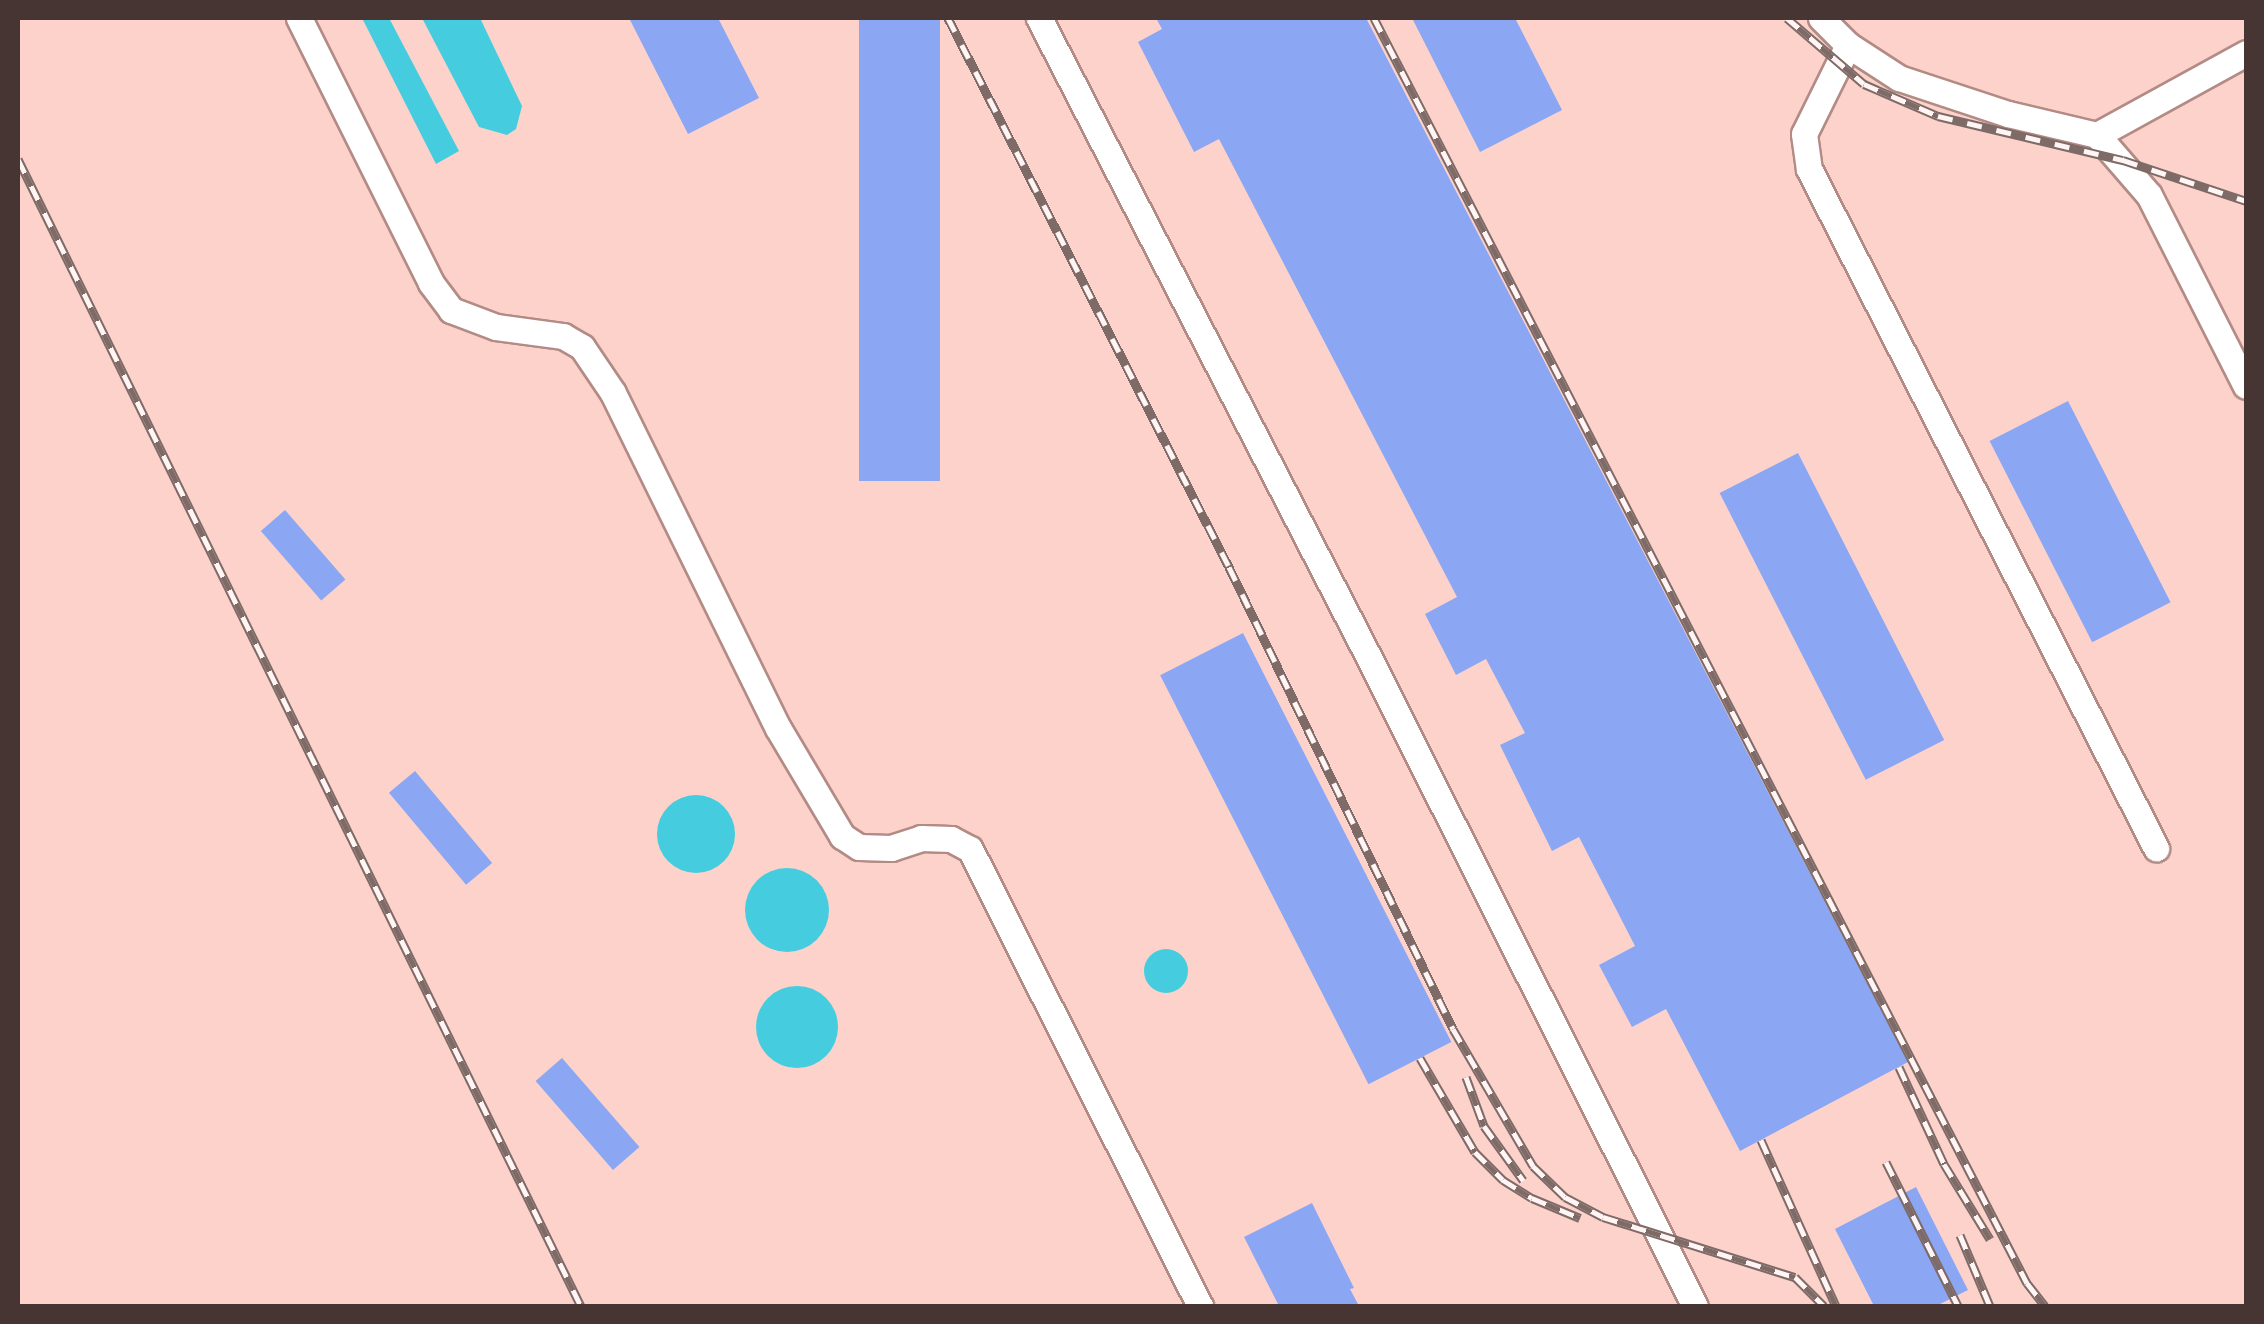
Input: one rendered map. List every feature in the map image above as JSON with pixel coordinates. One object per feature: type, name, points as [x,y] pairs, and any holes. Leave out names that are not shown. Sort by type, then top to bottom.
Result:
[{"type":"lane","points":[[299,18],[430,283],[450,310],[496,327],[562,336],[582,348],[603,378],[778,728],[842,836],[859,848],[891,848],[921,838],[950,838],[970,849],[1200,1306]]},
{"type":"lane","points":[[1039,18],[1362,642],[1695,1306]]},
{"type":"lane","points":[[1821,18],[1848,44],[1898,78],[2008,114],[2098,135],[2149,195],[2246,386]]},
{"type":"lane","points":[[1848,44],[1804,134],[1808,168],[2048,630],[2156,848]]},
{"type":"lane","points":[[2098,135],[2246,53]]},
{"type":"shaded area","points":[[18,18],[2246,18],[2246,1306],[18,1306]]},
{"type":"water","points":[[362,18],[389,18],[459,151],[436,164]]},
{"type":"water","points":[[422,18],[480,18],[522,106],[516,129],[507,135],[479,127]]},
{"type":"water","points":[[696,795],[724,806],[735,834],[724,862],[696,873],[668,862],[657,834],[668,806]]},
{"type":"water","points":[[787,868],[803,871],[817,880],[826,894],[826,926],[817,940],[803,949],[787,952],[771,949],[757,940],[748,926],[745,910],[748,894],[757,880],[771,871]]},
{"type":"water","points":[[1166,949],[1181,956],[1188,971],[1181,986],[1166,993],[1151,986],[1144,971],[1151,956]]},
{"type":"water","points":[[797,986],[813,989],[826,998],[835,1011],[835,1043],[826,1056],[813,1065],[797,1068],[781,1065],[768,1056],[759,1043],[756,1027],[759,1011],[768,998],[781,989]]},
{"type":"building","points":[[629,18],[718,18],[759,98],[688,134]]},
{"type":"building","points":[[859,18],[940,18],[940,481],[859,481]]},
{"type":"building","points":[[1156,18],[1366,18],[1908,1062],[1740,1151],[1666,1009],[1632,1027],[1599,965],[1635,946],[1579,837],[1552,851],[1500,745],[1525,733],[1486,659],[1456,675],[1425,614],[1457,597],[1219,139],[1194,152],[1138,42],[1162,29]]},
{"type":"building","points":[[1412,18],[1515,18],[1562,110],[1480,152]]},
{"type":"building","points":[[2068,401],[2171,602],[2092,642],[1990,441]]},
{"type":"building","points":[[1798,453],[1944,740],[1866,780],[1720,493]]},
{"type":"building","points":[[285,510],[345,579],[321,600],[261,531]]},
{"type":"building","points":[[1243,633],[1451,1042],[1369,1084],[1160,675]]},
{"type":"building","points":[[415,771],[492,863],[466,885],[389,793]]},
{"type":"building","points":[[562,1058],[639,1147],[613,1170],[536,1081]]},
{"type":"building","points":[[1916,1187],[1968,1290],[1936,1306],[1874,1306],[1835,1229]]},
{"type":"building","points":[[1312,1203],[1359,1306],[1279,1306],[1244,1237]]},
{"type":"railway","points":[[948,18],[1229,567],[1453,1029],[1533,1166],[1565,1197],[1603,1217],[1795,1277],[1824,1306]]},
{"type":"railway","points":[[1374,18],[2027,1283],[2045,1306]]},
{"type":"railway","points":[[1787,18],[1864,84],[1938,116],[2123,160],[2246,201]]},
{"type":"railway","points":[[18,159],[581,1306]]},
{"type":"railway","points":[[1420,1058],[1475,1152],[1503,1180],[1532,1198],[1580,1218]]},
{"type":"railway","points":[[1899,1067],[1944,1164],[1990,1239]]},
{"type":"railway","points":[[1466,1077],[1484,1126],[1523,1180]]},
{"type":"railway","points":[[1761,1140],[1836,1306]]},
{"type":"railway","points":[[1886,1162],[1958,1306]]},
{"type":"railway","points":[[1960,1235],[1990,1306]]}]
